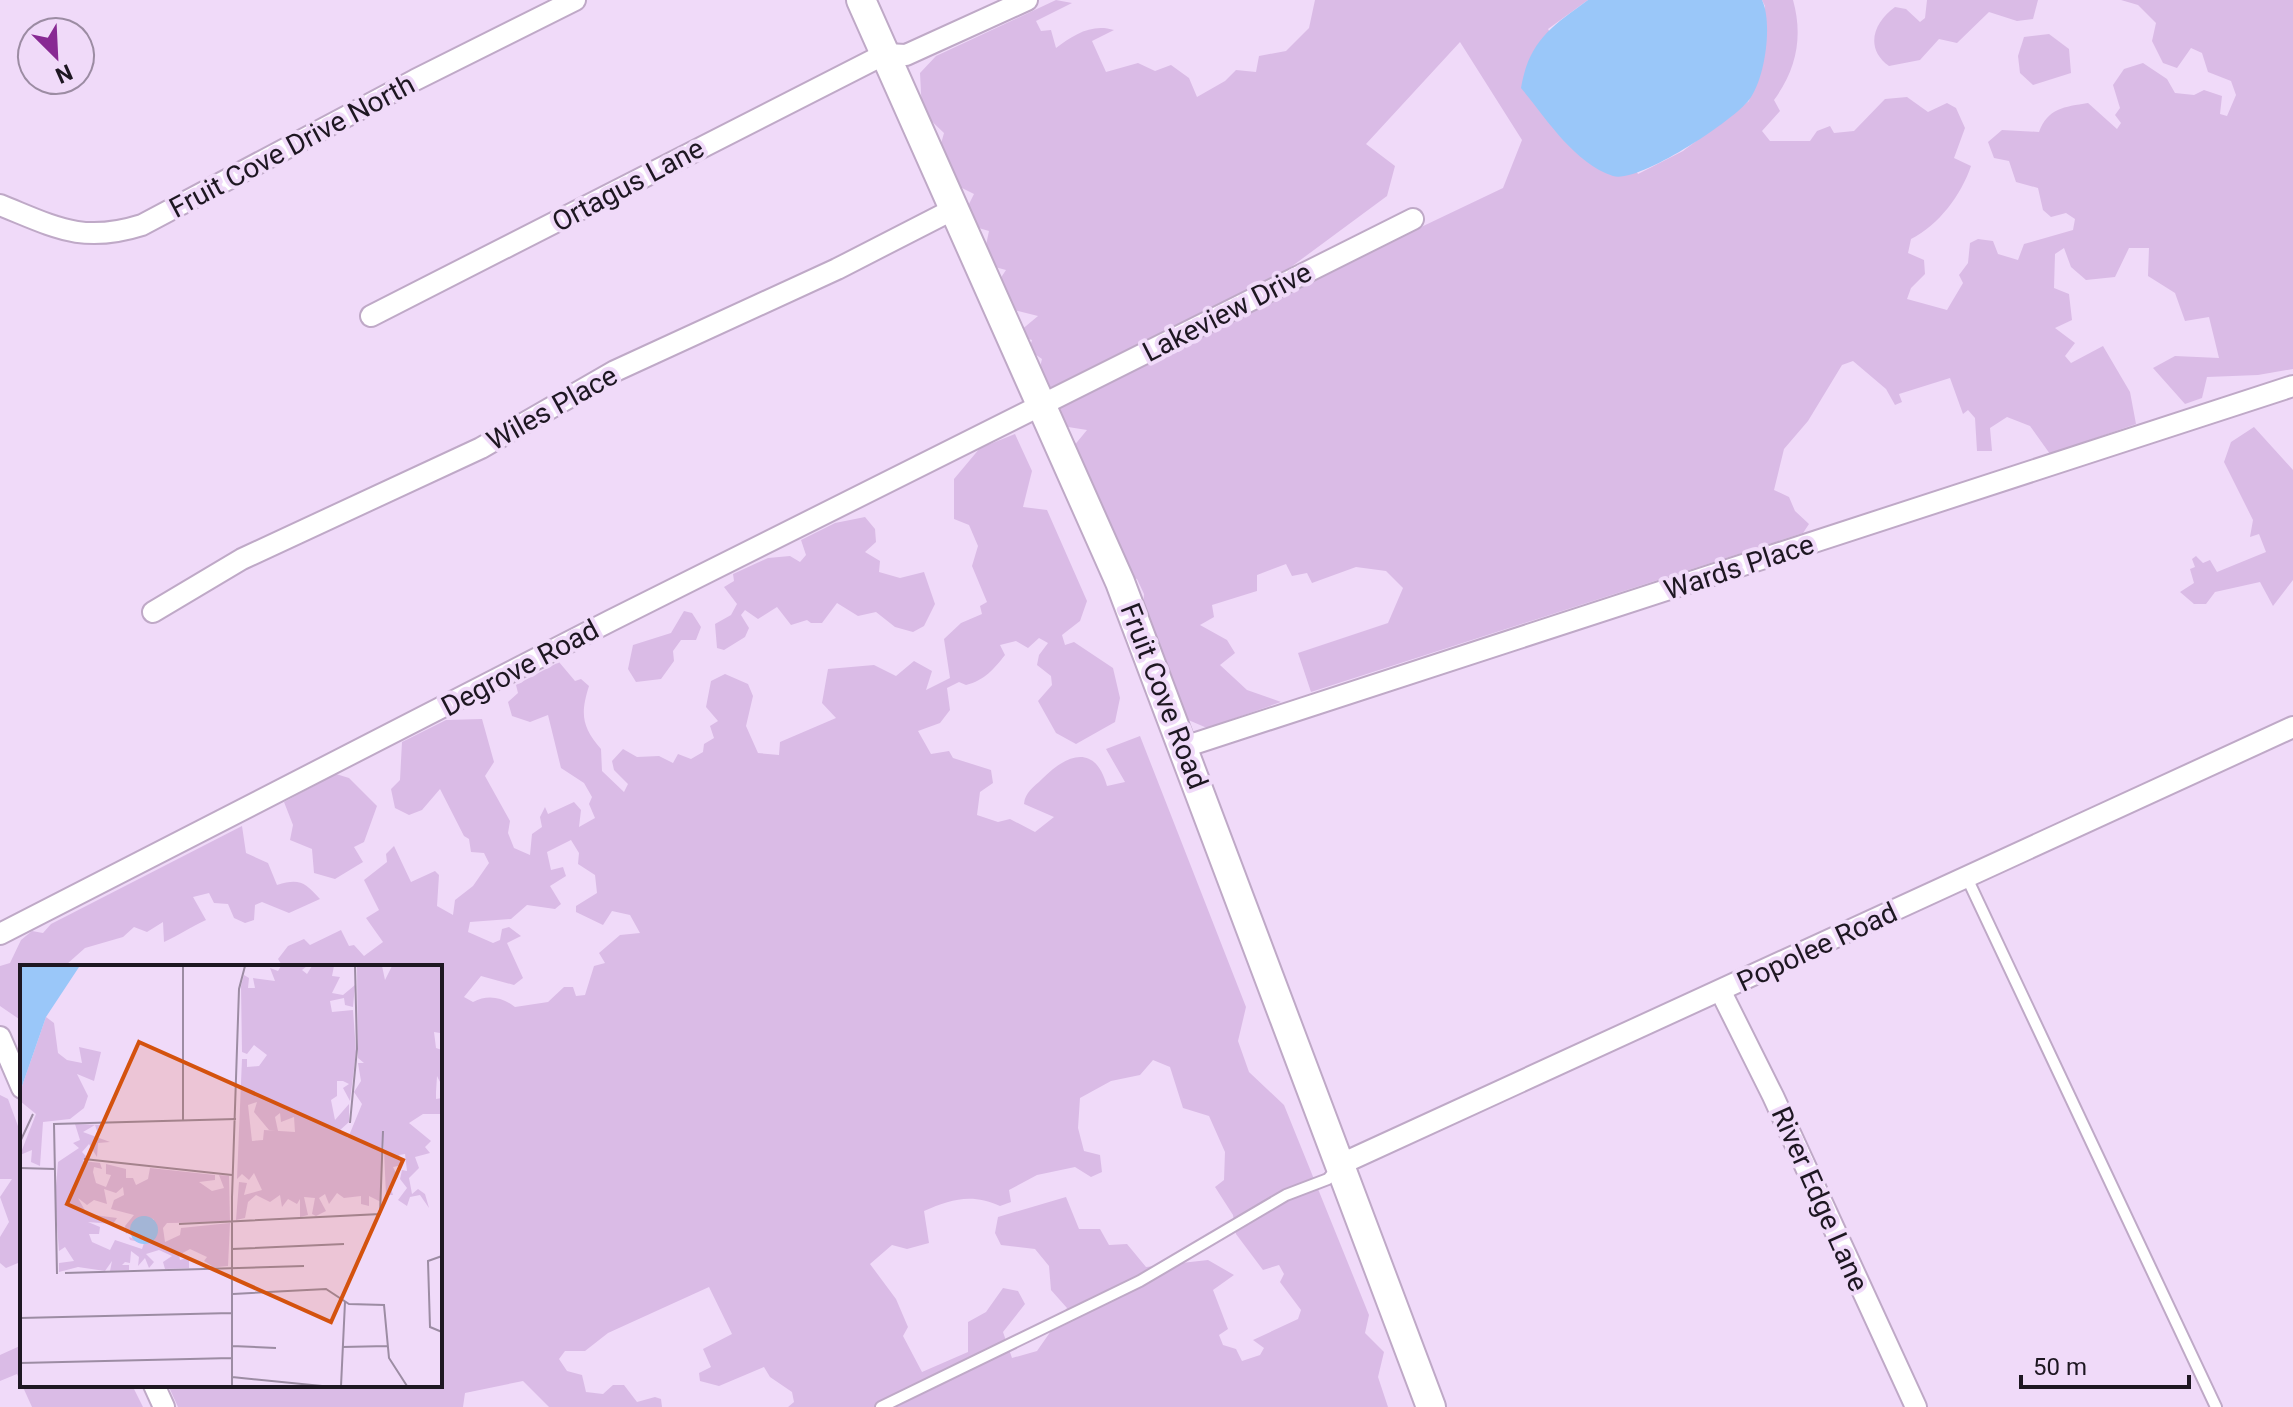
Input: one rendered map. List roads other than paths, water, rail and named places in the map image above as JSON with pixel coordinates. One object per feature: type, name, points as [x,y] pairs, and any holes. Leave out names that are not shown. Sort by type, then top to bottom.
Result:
[{"type":"street","name":"Fruit Cove Drive North","points":[[0,205],[77,234],[110,234],[142,225],[415,80],[575,0]]},
{"type":"street","name":"Fruit Cove Road","points":[[861,0],[1120,582],[1431,1407]]},
{"type":"street","name":"Ortagus Lane","points":[[371,316],[885,54],[906,55],[1027,0]]},
{"type":"street","name":"Wiles Place","points":[[153,612],[242,559],[481,448],[615,371],[837,269],[954,209]]},
{"type":"street","name":"Lakeview Drive","points":[[1042,404],[1413,219]]},
{"type":"street","name":"Wards Place","points":[[1184,747],[2293,386]]},
{"type":"street","name":"Degrove Road","points":[[0,934],[1042,404]]},
{"type":"street","name":"Popolee Road","points":[[1339,1165],[2293,727]]},
{"type":"street","name":"River Edge Lane","points":[[1721,992],[1773,1096],[1916,1407]]},
{"type":"street","points":[[0,1037],[20,1083]]},
{"type":"street","points":[[155,1387],[164,1407]]},
{"type":"lane","points":[[1967,878],[2216,1407]]},
{"type":"lane","points":[[881,1407],[1140,1281],[1286,1195],[1328,1179],[1339,1165]]},
{"type":"water","points":[[1588,0],[1762,0],[1767,23],[1766,51],[1755,91],[1740,110],[1725,122],[1663,161],[1625,176],[1613,176],[1599,169],[1573,150],[1521,88],[1530,58],[1544,36]]}]
